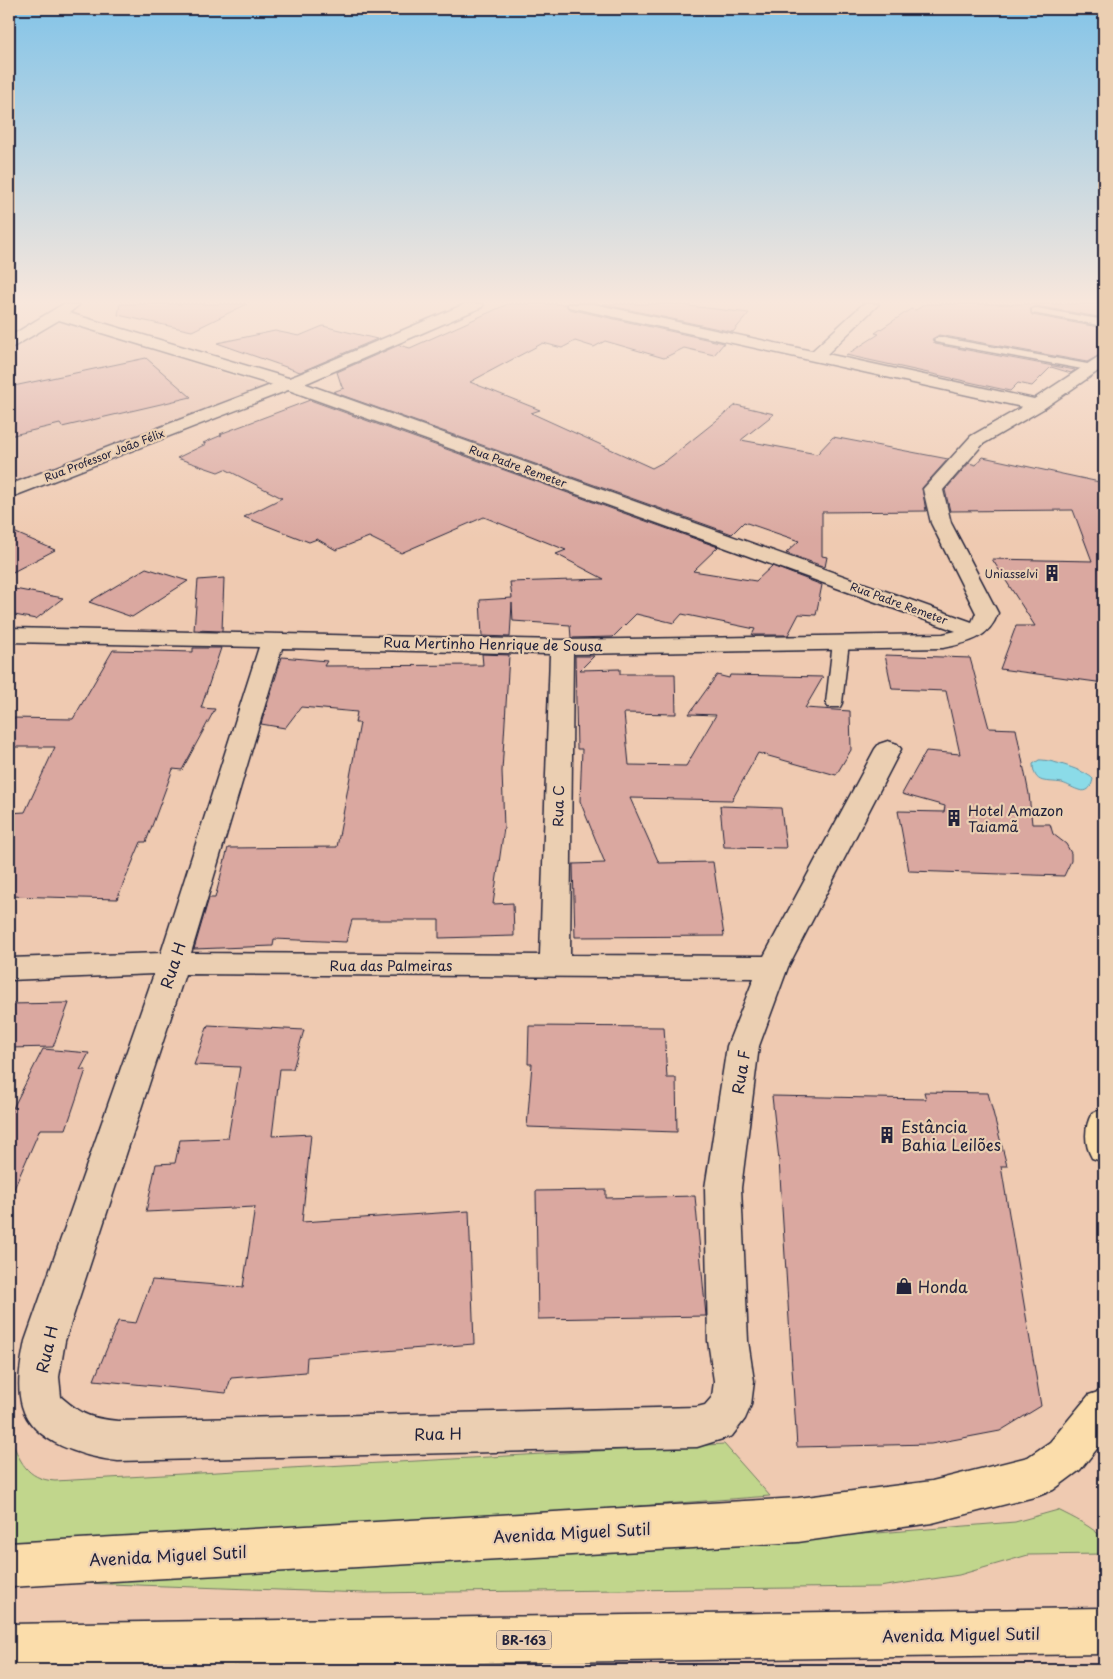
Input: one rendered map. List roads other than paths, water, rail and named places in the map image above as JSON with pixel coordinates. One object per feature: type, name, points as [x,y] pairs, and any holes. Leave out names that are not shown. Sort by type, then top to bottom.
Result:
[{"type":"main road","points":[[1104,1122],[1104,1148]]},
{"type":"main road","name":"Avenida Miguel Sutil","points":[[9,1564],[798,1520],[932,1502],[1038,1475],[1065,1456],[1104,1409]]},
{"type":"main road","name":"Avenida Miguel Sutil","points":[[9,1648],[1104,1631]]},
{"type":"street","name":"Rua Padre Remeter","points":[[284,382],[976,631]]},
{"type":"street","name":"Rua Professor João Félix","points":[[9,492],[293,382]]},
{"type":"street","points":[[935,382],[1037,404]]},
{"type":"street","points":[[976,631],[984,623],[986,613],[942,523],[933,489],[976,440],[1071,382]]},
{"type":"street","name":"Rua Mertinho Henrique de Sousa","points":[[9,635],[562,647],[943,640],[961,637],[976,631]]},
{"type":"street","name":"Rua H","points":[[273,640],[173,963],[45,1341],[38,1377],[42,1406],[67,1430],[90,1438],[118,1441],[697,1427],[717,1422]]},
{"type":"street","name":"Rua C","points":[[555,966],[562,647]]},
{"type":"street","name":"Rua F","points":[[717,1422],[731,1405],[734,1381],[728,1341],[723,1188],[743,1046],[773,967],[888,749]]},
{"type":"street","name":"Rua das Palmeiras","points":[[9,969],[173,963],[773,967]]},
{"type":"lane","points":[[834,703],[840,642]]},
{"type":"water","points":[[1039,760],[1059,763],[1076,769],[1093,779],[1091,786],[1084,791],[1062,783],[1042,781],[1036,776],[1033,764]]},
{"type":"place","name":"Uniasselvi","points":[[1052,573]]},
{"type":"place","name":"Hotel Amazon Taiamã","points":[[954,818]]},
{"type":"place","name":"Estância Bahia Leilões","points":[[887,1135]]},
{"type":"place","name":"Honda","points":[[904,1286]]}]
